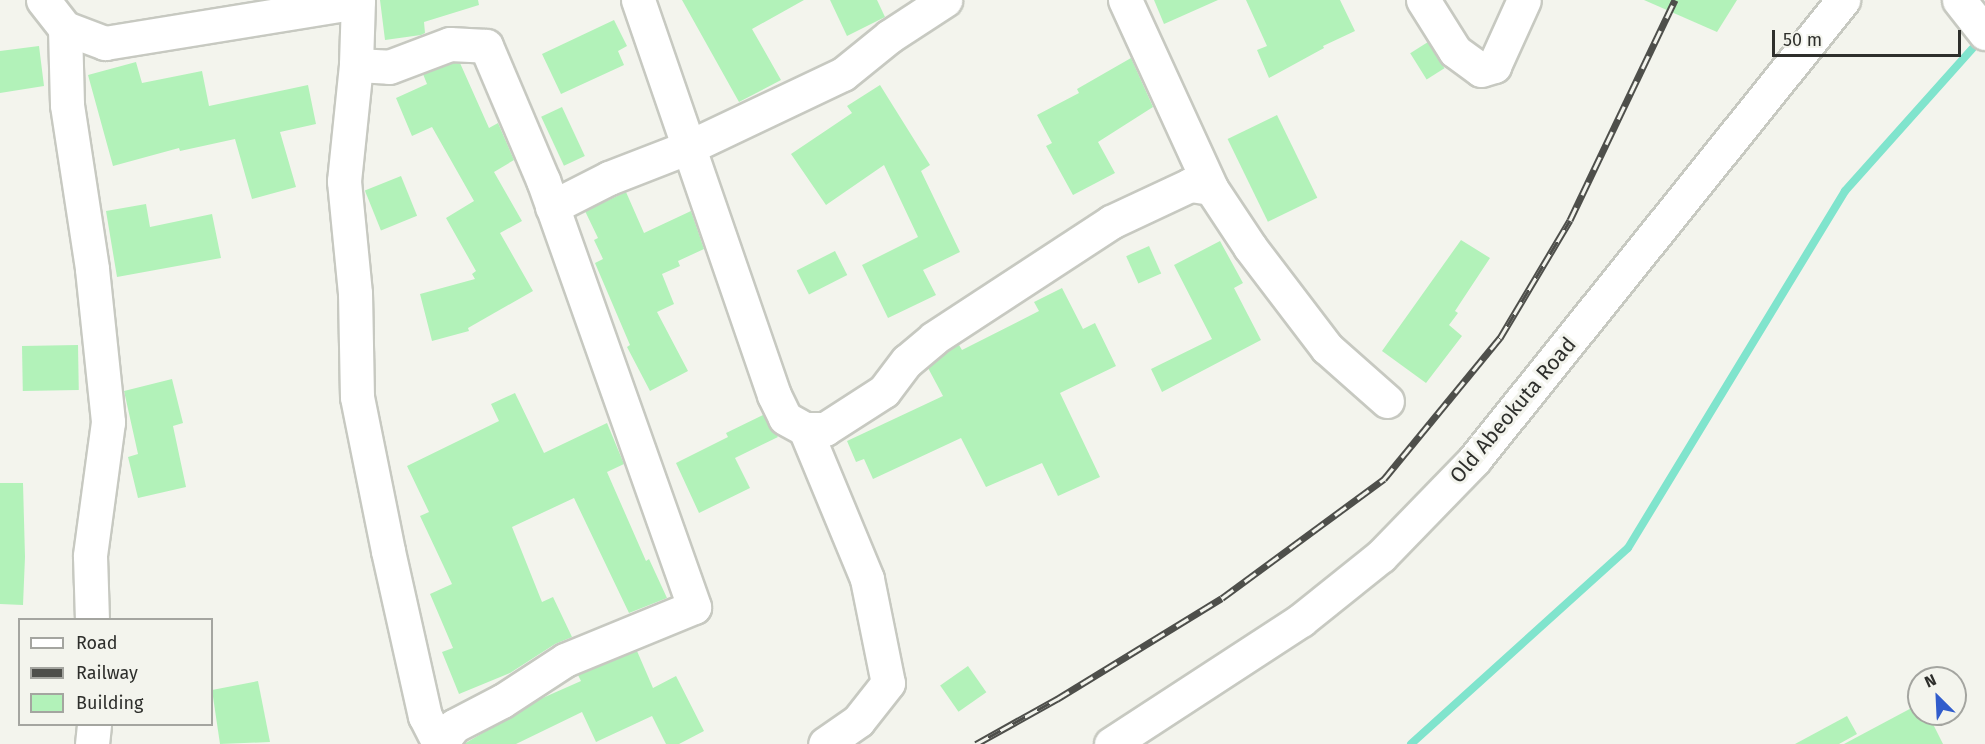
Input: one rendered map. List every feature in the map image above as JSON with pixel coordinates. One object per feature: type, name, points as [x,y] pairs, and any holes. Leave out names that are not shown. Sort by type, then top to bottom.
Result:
[{"type":"main road","points":[[44,0],[65,28],[105,43],[358,1],[356,65],[344,181],[355,292],[357,398],[425,716],[440,744],[454,726],[501,701],[565,660],[694,608],[552,207],[486,46],[450,44],[389,68],[356,65]]},
{"type":"main road","points":[[638,0],[774,395],[785,418],[805,429],[825,429],[884,391],[907,361],[934,338],[1111,222],[1199,176]]},
{"type":"main road","points":[[552,207],[609,178],[689,147],[843,74],[890,36],[945,0]]},
{"type":"main road","points":[[1125,0],[1199,176],[1327,348],[1387,401]]},
{"type":"main road","points":[[1423,0],[1455,51],[1480,70],[1494,66],[1524,0]]},
{"type":"main road","name":"Old Abeokuta Road","points":[[1111,744],[1301,620],[1381,556],[1474,460],[1843,0]]},
{"type":"main road","points":[[1959,0],[1985,33]]},
{"type":"main road","points":[[65,28],[67,105],[92,269],[108,422],[90,556],[92,618]]},
{"type":"main road","points":[[805,429],[867,579],[888,683],[858,721],[825,744]]},
{"type":"main road","points":[[92,744],[94,726]]},
{"type":"building","points":[[380,0],[478,0],[479,5],[424,22],[425,33],[421,35],[385,40]]},
{"type":"building","points":[[682,0],[804,0],[752,29],[781,80],[739,102]]},
{"type":"building","points":[[830,0],[877,0],[885,17],[847,36]]},
{"type":"building","points":[[1154,0],[1218,0],[1164,24]]},
{"type":"building","points":[[1246,0],[1340,0],[1355,31],[1323,46],[1324,48],[1269,78],[1257,50],[1267,46]]},
{"type":"building","points":[[1644,0],[1737,0],[1717,32]]},
{"type":"building","points":[[614,20],[627,46],[618,51],[624,65],[561,94],[542,54]]},
{"type":"building","points":[[1428,42],[1444,68],[1427,79],[1410,53]]},
{"type":"building","points":[[39,46],[44,86],[0,93],[0,51]]},
{"type":"building","points":[[1131,58],[1153,107],[1098,142],[1115,173],[1073,195],[1046,146],[1052,143],[1037,115],[1079,93],[1077,89]]},
{"type":"building","points":[[136,62],[142,83],[202,71],[209,106],[308,85],[316,124],[280,132],[296,187],[252,199],[235,139],[180,151],[179,148],[113,166],[88,75]]},
{"type":"building","points":[[453,63],[460,63],[489,128],[498,123],[514,160],[494,172],[522,221],[500,233],[533,291],[468,328],[469,331],[432,341],[420,294],[475,279],[472,274],[476,271],[446,218],[474,201],[432,127],[412,136],[396,98],[427,84],[423,74]]},
{"type":"building","points":[[880,85],[930,165],[921,171],[960,252],[923,270],[936,295],[888,318],[862,265],[918,237],[884,165],[826,205],[791,154],[852,113],[847,106]]},
{"type":"building","points":[[562,107],[585,156],[564,166],[541,117]]},
{"type":"building","points":[[1277,115],[1317,198],[1268,222],[1228,139]]},
{"type":"building","points":[[401,176],[417,216],[381,230],[365,191]]},
{"type":"building","points":[[626,192],[644,233],[691,211],[704,249],[678,261],[680,266],[662,274],[674,304],[657,312],[688,371],[650,391],[627,347],[630,345],[595,263],[603,259],[594,240],[598,238],[585,211]]},
{"type":"building","points":[[146,204],[150,227],[212,214],[221,258],[117,277],[106,211]]},
{"type":"building","points":[[1461,240],[1490,258],[1455,311],[1458,313],[1449,325],[1462,336],[1426,383],[1382,351]]},
{"type":"building","points":[[1220,241],[1243,283],[1234,288],[1261,340],[1162,392],[1151,369],[1212,339],[1174,265]]},
{"type":"building","points":[[1149,246],[1161,273],[1138,284],[1126,256]]},
{"type":"building","points":[[835,251],[847,275],[809,295],[797,271]]},
{"type":"building","points":[[1062,288],[1083,329],[1095,323],[1116,366],[1060,393],[1100,477],[1058,496],[1042,463],[986,487],[961,438],[873,479],[864,459],[856,462],[847,441],[943,396],[928,368],[945,353],[959,345],[962,350],[1039,311],[1034,302]]},
{"type":"building","points":[[78,345],[79,390],[23,391],[22,346]]},
{"type":"building","points":[[172,379],[183,423],[173,426],[186,487],[138,498],[128,457],[138,454],[124,391]]},
{"type":"building","points":[[515,393],[544,453],[607,423],[624,464],[607,472],[646,561],[649,559],[667,598],[629,613],[574,498],[512,527],[542,602],[553,597],[572,637],[555,644],[510,673],[459,694],[442,652],[453,648],[430,594],[452,584],[420,516],[429,512],[407,466],[499,421],[491,404]]},
{"type":"building","points":[[763,415],[778,437],[735,458],[750,488],[699,513],[676,463],[728,437],[726,433]]},
{"type":"building","points":[[0,483],[23,483],[25,557],[23,605],[0,604]]},
{"type":"building","points":[[637,651],[653,688],[676,676],[704,731],[679,744],[666,744],[652,716],[596,742],[582,712],[516,744],[464,744],[538,700],[581,681],[578,675]]},
{"type":"building","points":[[968,666],[986,692],[959,712],[940,686]]},
{"type":"building","points":[[258,681],[270,742],[220,744],[213,690]]},
{"type":"building","points":[[1907,710],[1907,726],[1934,726],[1943,744],[1844,744]]},
{"type":"building","points":[[1847,716],[1857,734],[1839,744],[1795,744]]},
{"type":"waterway","points":[[1411,744],[1628,548],[1845,191],[1972,49]]},
{"type":"railway","points":[[976,744],[1057,699],[1222,598],[1384,479],[1500,338],[1570,220],[1675,0]]}]
